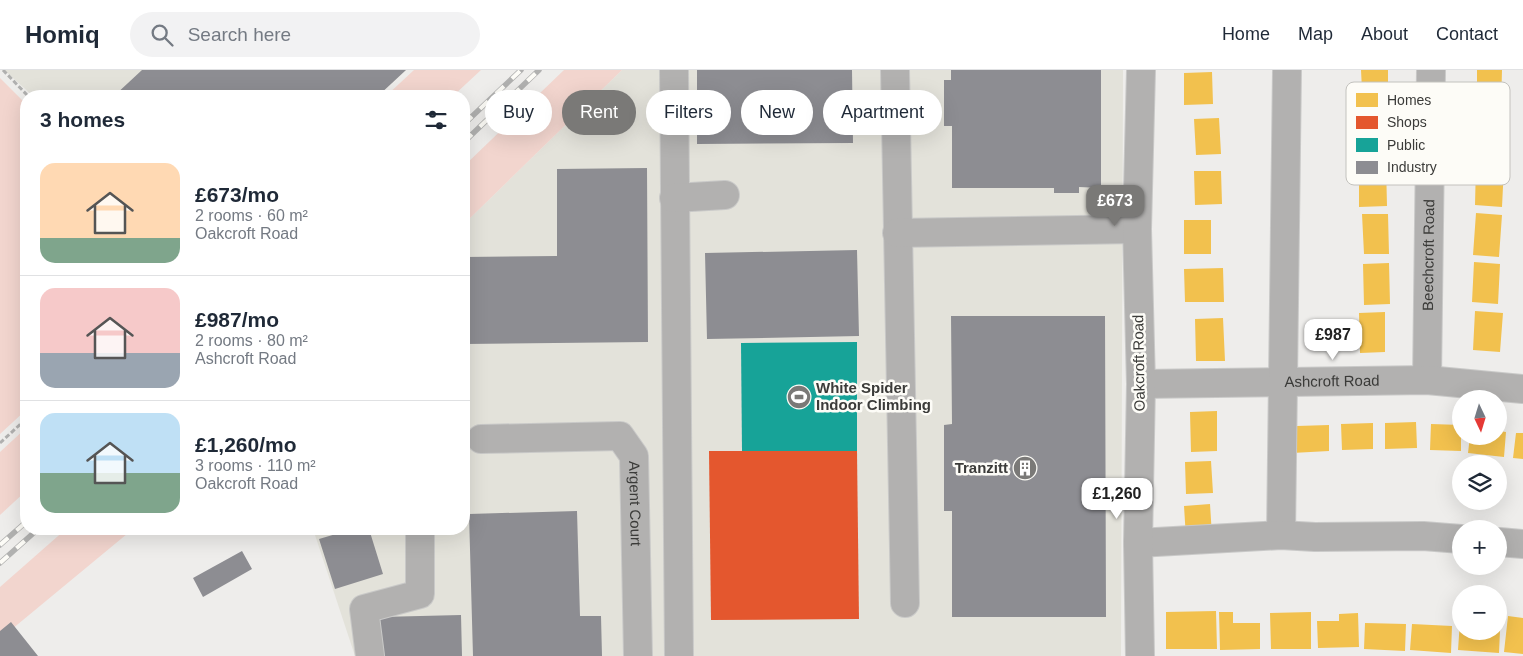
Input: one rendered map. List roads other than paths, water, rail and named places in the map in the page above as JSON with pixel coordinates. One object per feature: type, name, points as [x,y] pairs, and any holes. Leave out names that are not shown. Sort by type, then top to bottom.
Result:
[{"type":"street","points":[[674,70],[679,656]]},
{"type":"street","points":[[895,70],[906,603]]},
{"type":"street","name":"Oakcroft Road","points":[[1140,70],[1137,229],[1141,384],[1138,543],[1140,656]]},
{"type":"street","points":[[1281,535],[1287,70]]},
{"type":"street","name":"Beechcroft Road","points":[[1427,380],[1429,185]]},
{"type":"street","points":[[674,198],[725,195]]},
{"type":"street","points":[[897,233],[1137,229]]},
{"type":"street","name":"Ashcroft Road","points":[[1141,384],[1427,380],[1523,388]]},
{"type":"street","name":"Argent Court","points":[[481,439],[620,436],[634,456],[638,656]]},
{"type":"street","points":[[370,656],[364,609],[420,594],[420,535]]},
{"type":"street","points":[[1138,543],[1281,535],[1315,537],[1423,536],[1452,538]]},
{"type":"street","points":[[1507,543],[1523,544]]},
{"type":"railway","points":[[470,118],[521,70]]},
{"type":"railway","points":[[470,136],[539,70]]},
{"type":"railway","points":[[0,545],[20,527]]},
{"type":"railway","points":[[0,563],[31,535]]},
{"type":"place","name":"White Spider Indoor Climbing","points":[[799,397]]},
{"type":"place","name":"Tranzitt","points":[[1025,468]]}]
